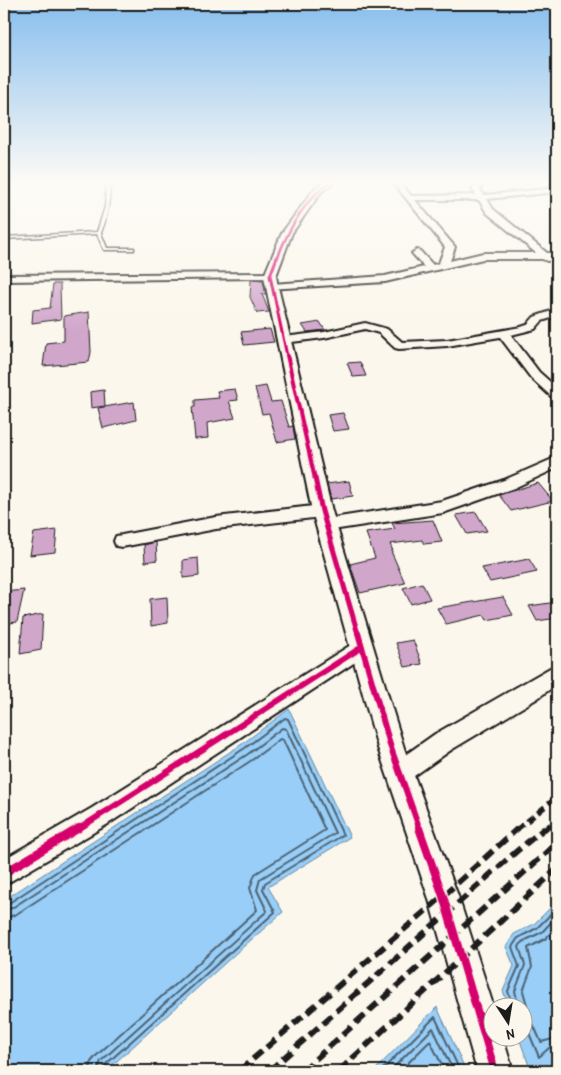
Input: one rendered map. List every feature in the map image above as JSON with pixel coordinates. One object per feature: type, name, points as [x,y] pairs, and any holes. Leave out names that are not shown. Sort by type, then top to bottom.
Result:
[{"type":"street","points":[[288,231],[271,281],[324,518],[399,773],[443,896],[495,1071]]},
{"type":"street","points":[[437,231],[450,247],[450,251],[443,264]]},
{"type":"street","points":[[514,231],[543,256],[557,265]]},
{"type":"street","points":[[416,252],[430,268]]},
{"type":"street","points":[[4,278],[271,281],[384,278],[483,256],[557,256]]},
{"type":"street","points":[[284,340],[324,335],[365,326],[383,331],[399,346],[403,347],[447,343],[531,327],[538,319],[557,312]]},
{"type":"street","points":[[503,333],[535,374],[557,395]]},
{"type":"street","points":[[122,541],[216,523],[324,518],[443,507],[509,484],[557,462]]},
{"type":"street","points":[[4,873],[100,816],[362,647]]},
{"type":"street","points":[[399,773],[443,742],[531,691],[557,673]]},
{"type":"lane","points":[[4,238],[99,233],[105,249],[133,249]]},
{"type":"water","points":[[289,709],[350,837],[268,887],[283,912],[106,1071],[4,1071],[4,900],[242,744]]},
{"type":"water","points":[[557,901],[557,1055],[545,1071],[531,1071],[523,1048],[534,1048],[534,998],[506,998],[503,991],[514,966],[506,947],[514,934],[534,924]]},
{"type":"water","points":[[437,1007],[466,1071],[374,1071]]},
{"type":"building","points":[[251,280],[263,281],[266,294],[262,294],[269,312],[257,313],[250,297]]},
{"type":"building","points":[[53,284],[60,284],[61,319],[32,323],[33,310],[50,308]]},
{"type":"building","points":[[89,312],[91,352],[89,362],[43,366],[46,343],[64,341],[64,316]]},
{"type":"building","points":[[320,322],[325,330],[307,332],[302,325]]},
{"type":"building","points":[[270,329],[274,342],[244,345],[241,332]]},
{"type":"building","points":[[360,362],[366,376],[353,377],[347,363]]},
{"type":"building","points":[[266,386],[271,402],[281,401],[289,427],[293,426],[295,439],[277,442],[269,413],[262,414],[255,388]]},
{"type":"building","points":[[235,389],[238,400],[229,401],[235,418],[207,423],[208,438],[195,439],[192,407],[195,407],[195,400],[219,398],[217,391]]},
{"type":"building","points":[[104,390],[105,406],[91,408],[90,392]]},
{"type":"building","points":[[134,402],[136,420],[103,428],[98,408]]},
{"type":"building","points":[[343,413],[349,429],[333,431],[328,415]]},
{"type":"building","points":[[349,481],[353,496],[331,499],[327,484]]},
{"type":"building","points":[[538,483],[553,501],[511,511],[499,495]]},
{"type":"building","points":[[476,512],[487,531],[467,534],[456,515]]},
{"type":"building","points":[[433,520],[442,542],[424,544],[422,540],[390,544],[393,551],[391,551],[405,583],[360,593],[350,564],[375,558],[366,533],[395,529],[392,523]]},
{"type":"building","points":[[57,530],[55,552],[30,555],[34,533]]},
{"type":"building","points":[[156,542],[157,560],[145,562],[144,545]]},
{"type":"building","points":[[198,558],[199,576],[183,578],[183,560]]},
{"type":"building","points":[[529,559],[537,572],[490,582],[482,568]]},
{"type":"building","points":[[422,583],[430,599],[411,604],[403,588]]},
{"type":"building","points":[[24,590],[17,622],[4,624],[4,592]]},
{"type":"building","points":[[167,597],[168,623],[151,626],[150,599]]},
{"type":"building","points":[[503,597],[513,615],[487,620],[484,615],[446,624],[437,608]]},
{"type":"building","points":[[557,602],[557,618],[537,621],[529,606]]},
{"type":"building","points":[[43,614],[41,650],[20,654],[23,618]]},
{"type":"building","points":[[413,640],[422,664],[405,667],[396,643]]},
{"type":"railway","points":[[516,830],[557,797]]},
{"type":"railway","points":[[544,830],[557,819]]},
{"type":"railway","points":[[239,1071],[443,896],[518,828]]},
{"type":"railway","points":[[269,1071],[545,828]]},
{"type":"railway","points":[[302,1071],[557,843]]},
{"type":"railway","points":[[339,1071],[557,869]]},
{"type":"cycle path","points":[[288,231],[270,276],[322,511],[391,748],[443,896],[495,1071]]},
{"type":"cycle path","points":[[4,873],[100,816],[362,647]]}]
